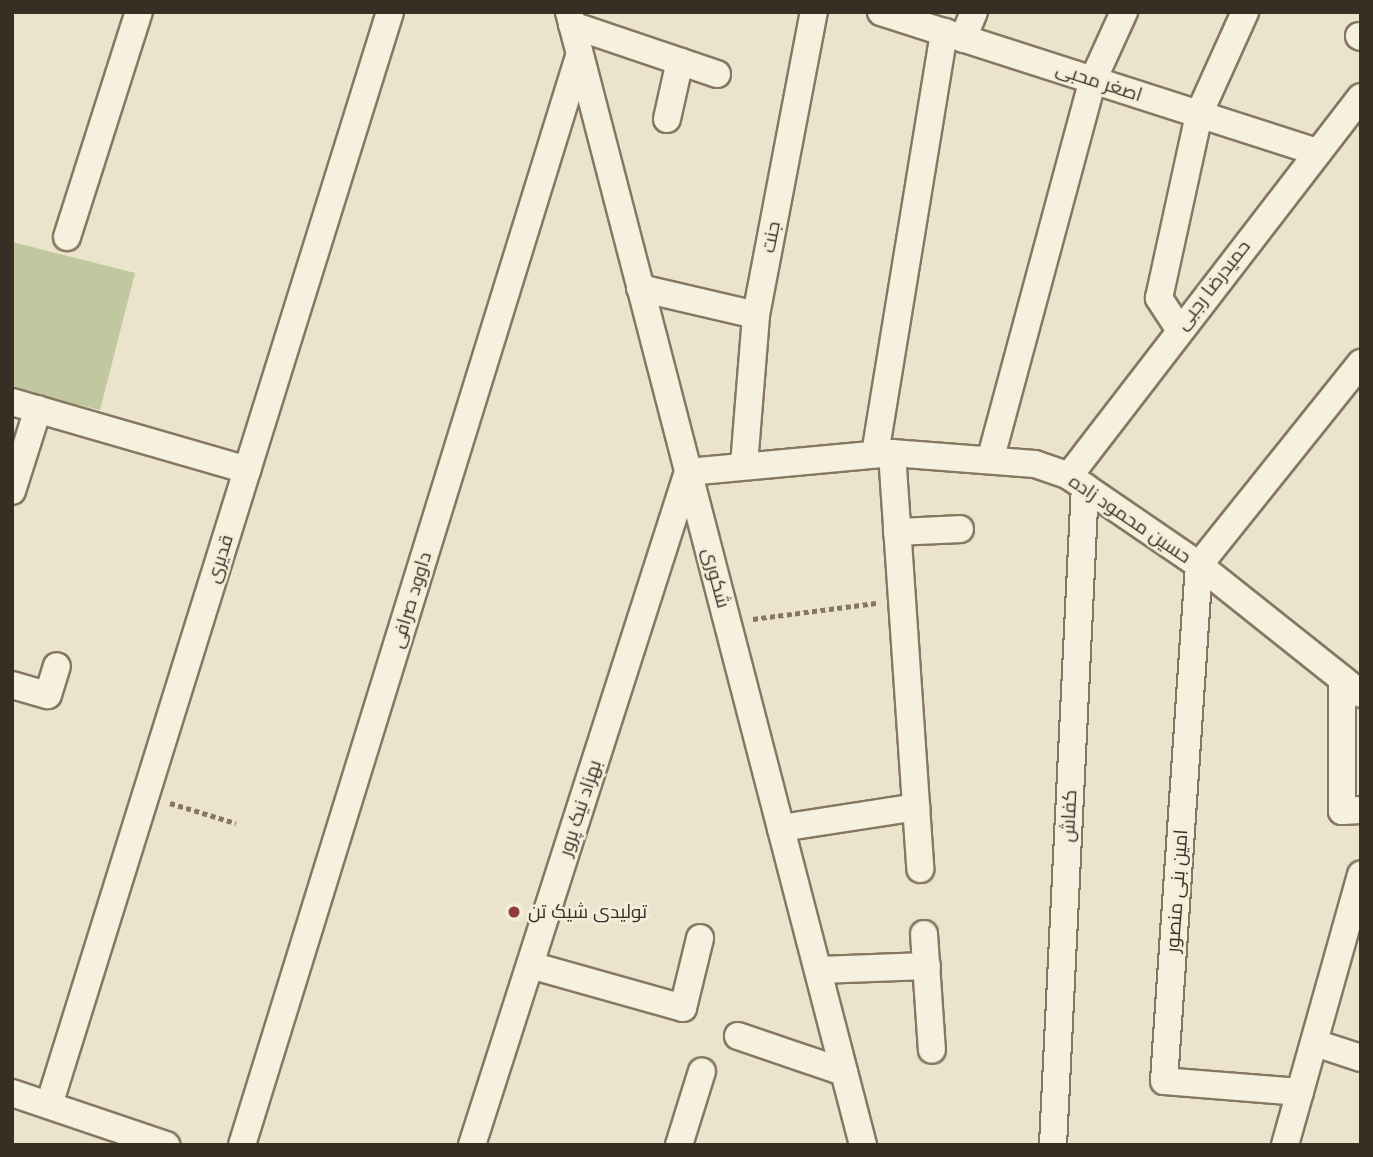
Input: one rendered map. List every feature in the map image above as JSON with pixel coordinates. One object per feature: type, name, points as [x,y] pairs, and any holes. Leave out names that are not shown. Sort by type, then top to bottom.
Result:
[{"type":"street","points":[[67,237],[139,12]]},
{"type":"street","name":"قدیری","points":[[49,1105],[390,12]]},
{"type":"street","name":"جنت","points":[[744,465],[756,315],[814,12]]},
{"type":"street","name":"اصغر محبی","points":[[881,12],[1318,152]]},
{"type":"street","points":[[920,869],[897,532],[884,454],[953,36],[974,12]]},
{"type":"street","points":[[991,457],[1093,80],[1124,12]]},
{"type":"street","points":[[1179,329],[1159,298],[1199,114],[1245,12]]},
{"type":"street","points":[[570,19],[717,74]]},
{"type":"street","name":"شکوری","points":[[570,19],[863,1145]]},
{"type":"street","name":"داوود صرافی","points":[[243,1145],[579,56]]},
{"type":"street","points":[[667,119],[680,61]]},
{"type":"street","name":"حمیدرضا رجبی","points":[[1077,482],[1179,329],[1361,97]]},
{"type":"street","points":[[640,288],[756,315]]},
{"type":"street","points":[[1199,565],[1361,363]]},
{"type":"street","points":[[12,402],[247,470]]},
{"type":"street","points":[[12,491],[38,409]]},
{"type":"street","name":"حسین محمود زاده","points":[[688,472],[884,454],[991,457],[1077,482],[1199,565],[1352,687]]},
{"type":"street","name":"بهزاد نیک پرور","points":[[472,1145],[688,472]]},
{"type":"street","name":"کفاش","points":[[1053,1145],[1077,482]]},
{"type":"street","points":[[897,532],[960,529]]},
{"type":"street","name":"امین بنی منصور","points":[[1199,565],[1164,1081],[1300,1092]]},
{"type":"street","points":[[12,685],[48,695],[57,666]]},
{"type":"street","points":[[1352,687],[1342,811],[1361,810]]},
{"type":"street","points":[[781,828],[916,807]]},
{"type":"street","points":[[1285,1145],[1361,874]]},
{"type":"street","points":[[924,934],[932,1050]]},
{"type":"street","points":[[530,965],[682,1008],[700,938]]},
{"type":"street","points":[[819,970],[927,966]]},
{"type":"street","points":[[738,1036],[844,1072]]},
{"type":"street","points":[[1315,1042],[1361,1058]]},
{"type":"street","points":[[678,1145],[702,1071]]},
{"type":"street","points":[[12,1093],[166,1145]]},
{"type":"path","points":[[727,623],[901,600]]},
{"type":"path","points":[[145,796],[236,823]]},
{"type":"green space","points":[[12,242],[135,273],[100,410],[12,389]]},
{"type":"place","name":"تولیدی شیک تن","points":[[514,912]]}]
